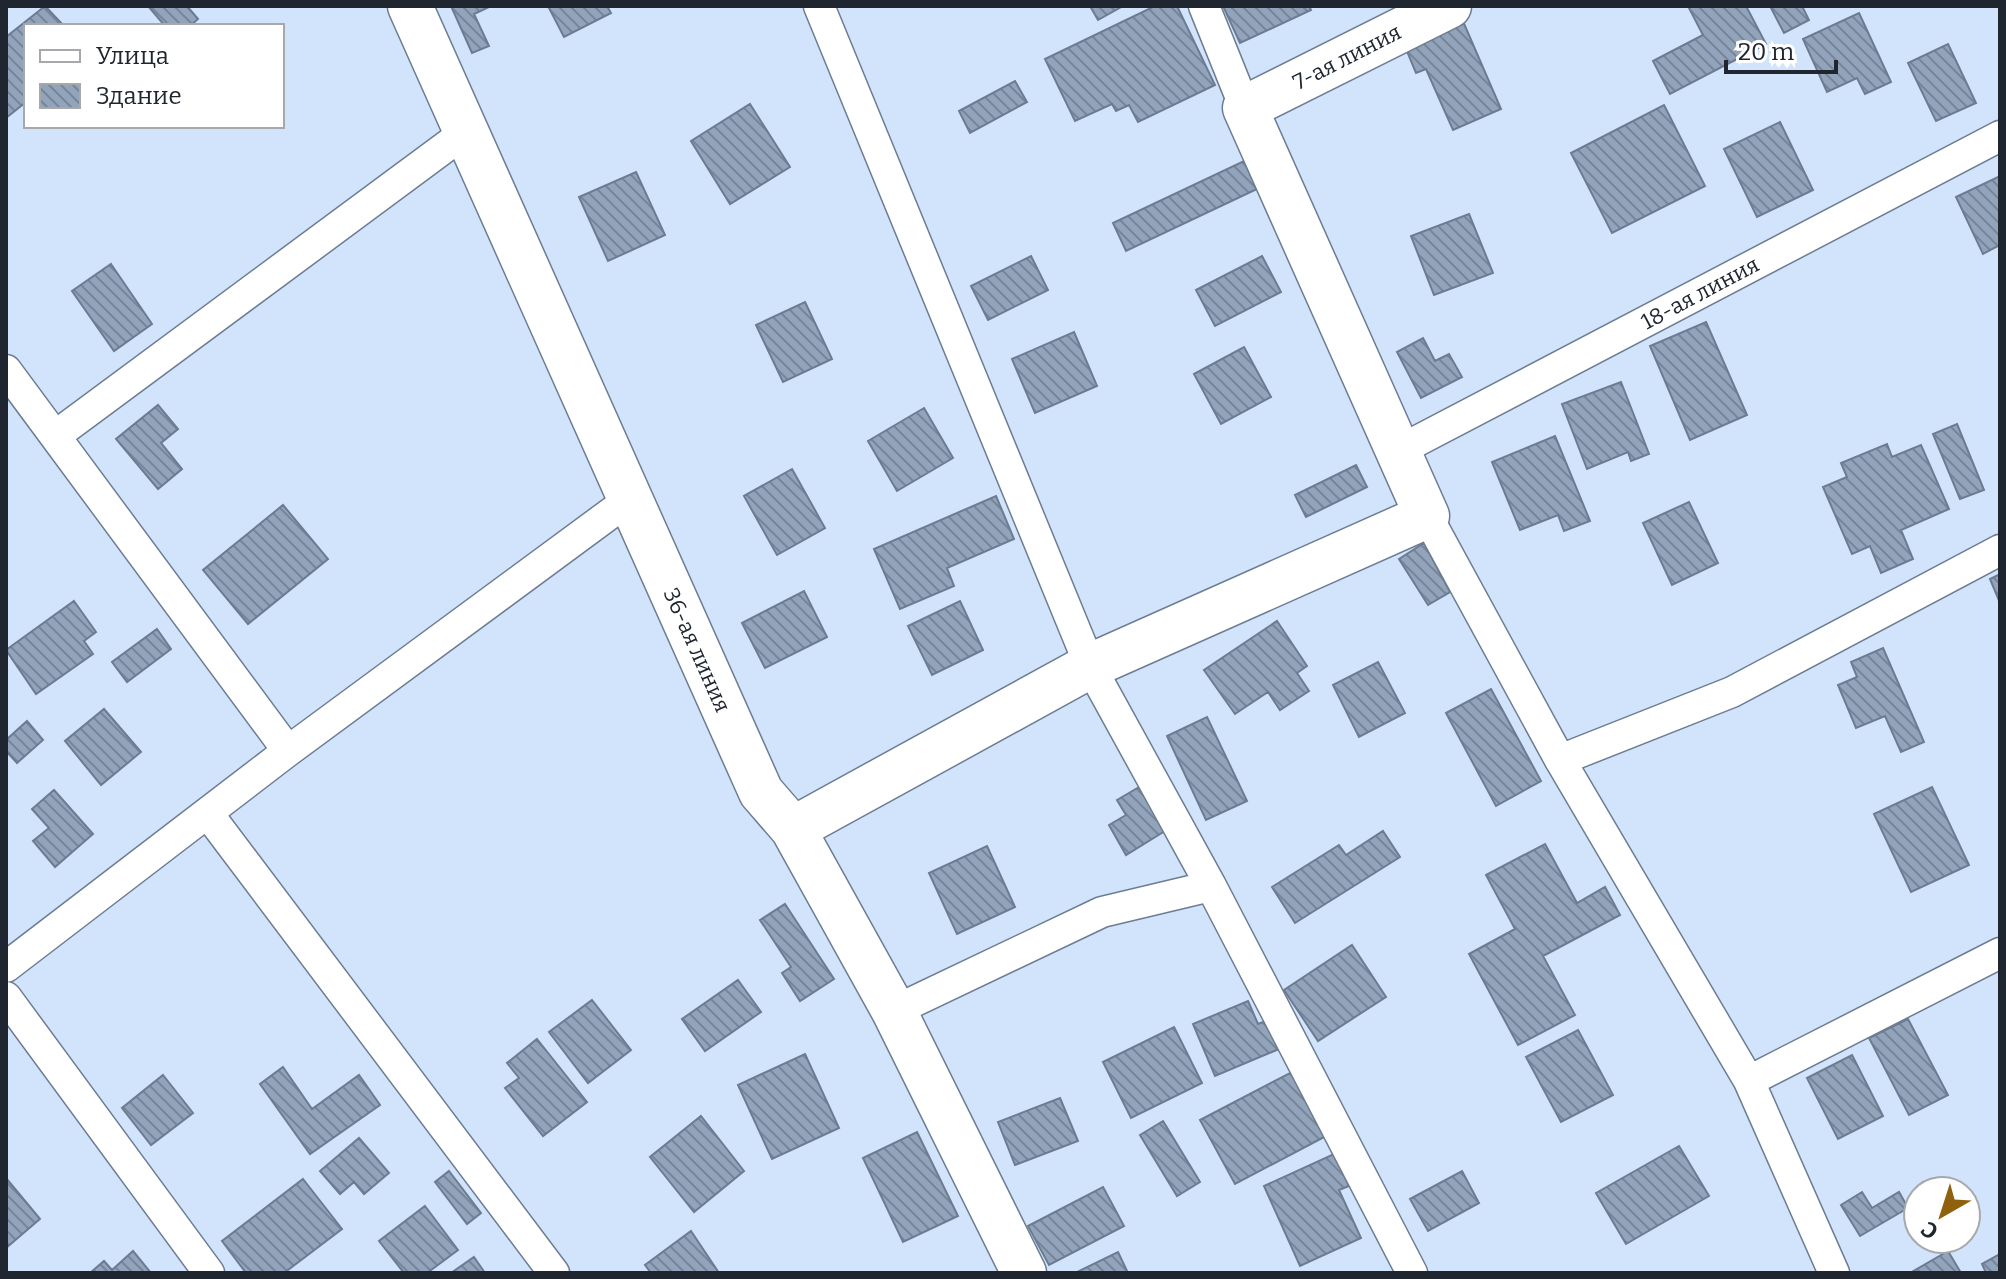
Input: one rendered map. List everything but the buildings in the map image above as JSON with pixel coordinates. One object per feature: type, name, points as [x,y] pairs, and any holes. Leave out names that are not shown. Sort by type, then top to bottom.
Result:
[{"type":"street","name":"36-ая линия","points":[[410,6],[761,792],[793,829],[894,1011],[1024,1273]]},
{"type":"street","points":[[819,6],[1090,666],[1211,886],[1412,1273]]},
{"type":"street","points":[[1204,6],[1245,108],[1427,516],[1560,760],[1749,1081],[1834,1273]]},
{"type":"street","name":"7-ая линия","points":[[1245,108],[1449,6]]},
{"type":"street","points":[[55,436],[467,131]]},
{"type":"street","name":"18-ая линия","points":[[1400,450],[2000,136]]},
{"type":"street","points":[[6,370],[288,751]]},
{"type":"street","points":[[6,967],[209,815],[288,751],[630,499]]},
{"type":"street","points":[[793,829],[1090,666],[1427,516]]},
{"type":"street","points":[[1560,760],[1732,692],[2000,550]]},
{"type":"street","points":[[209,815],[554,1273]]},
{"type":"street","points":[[894,1011],[1102,912],[1211,886]]},
{"type":"street","points":[[1749,1081],[2000,953]]},
{"type":"street","points":[[6,997],[209,1273]]}]
